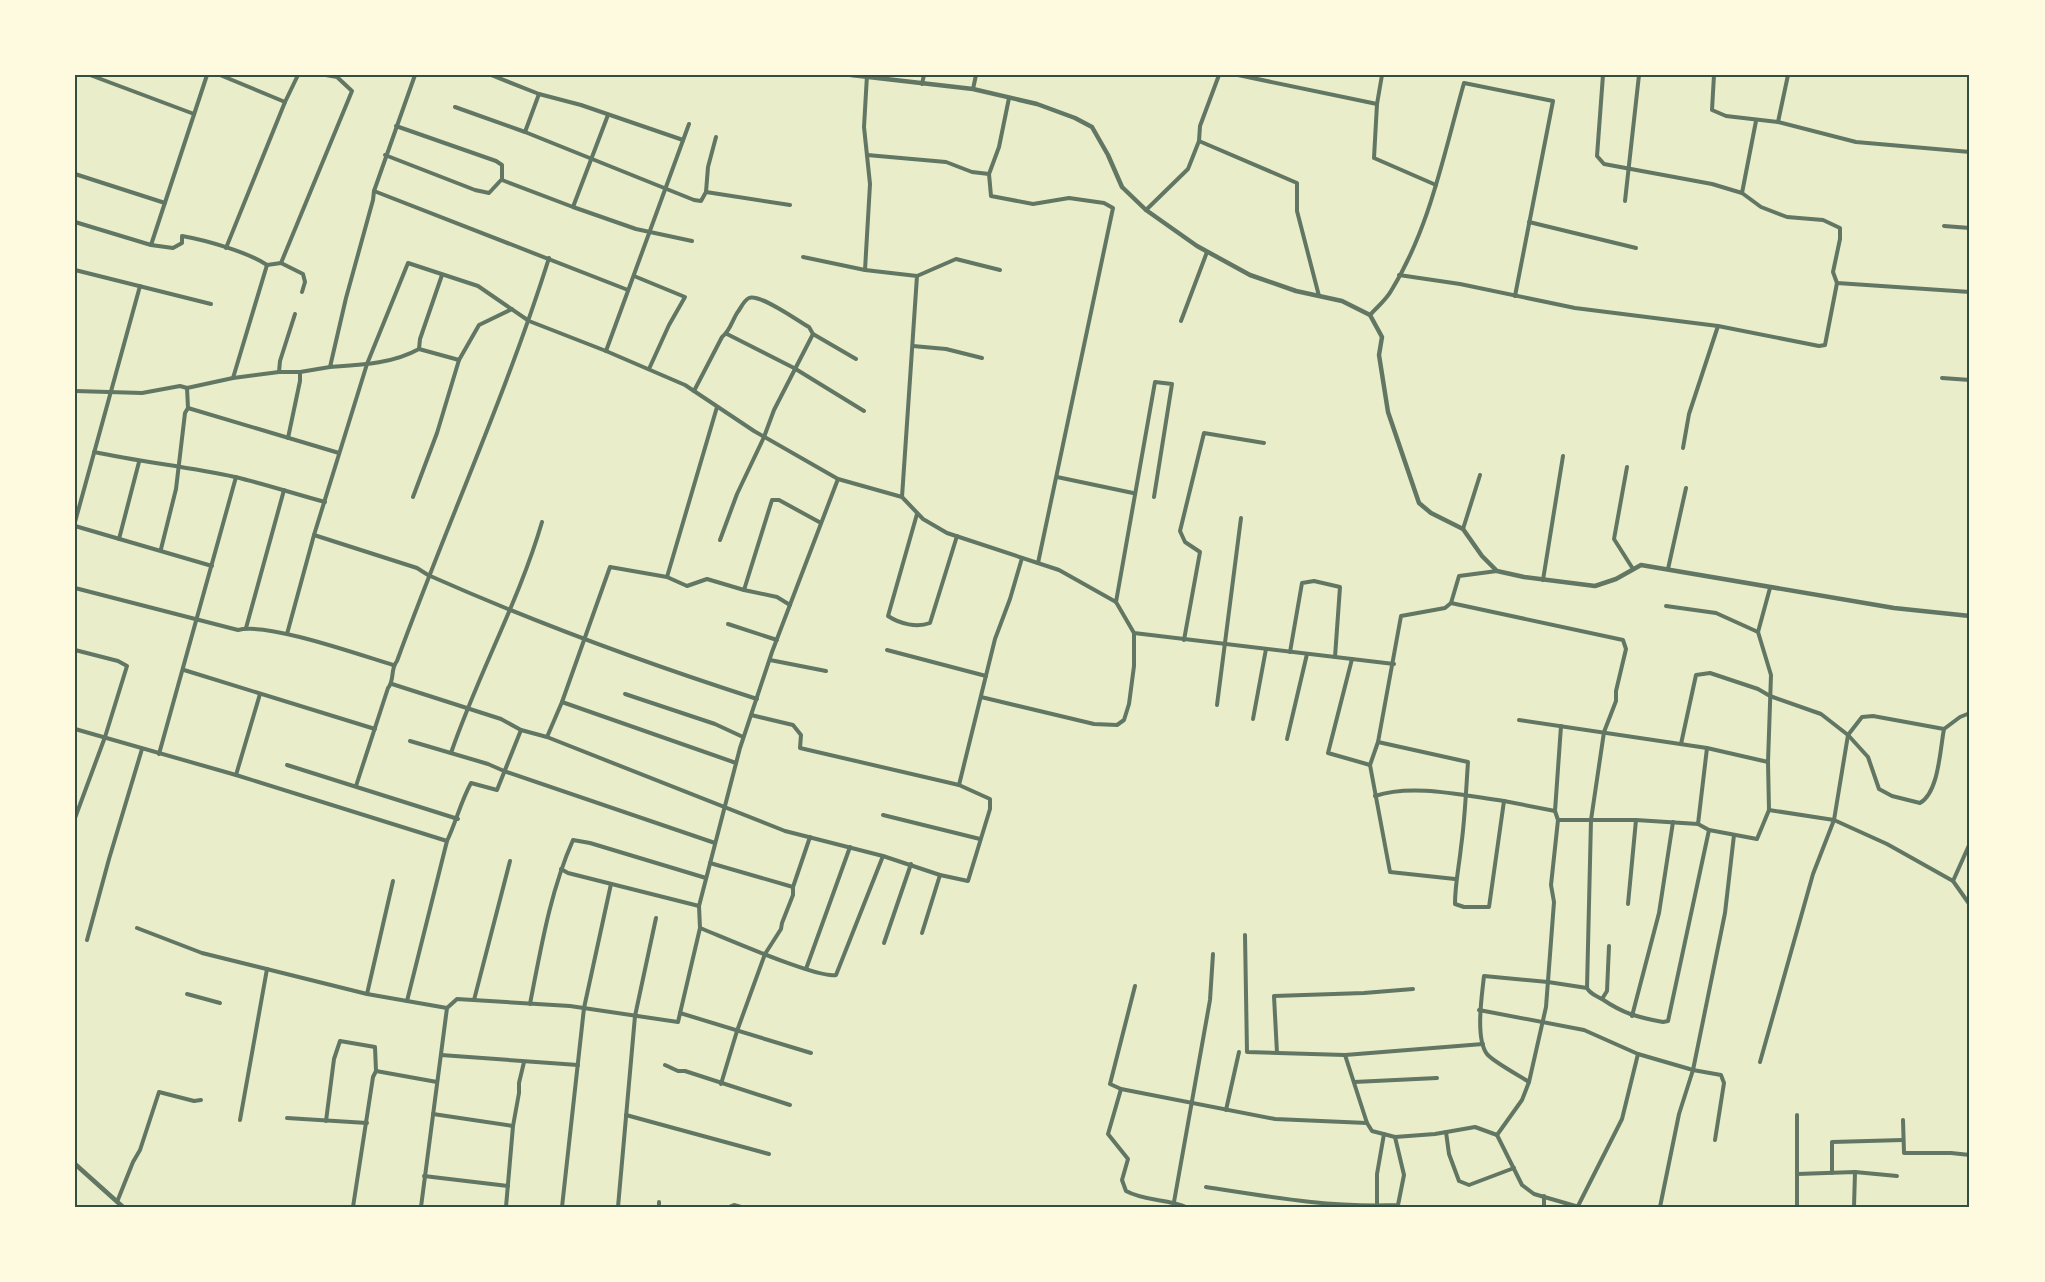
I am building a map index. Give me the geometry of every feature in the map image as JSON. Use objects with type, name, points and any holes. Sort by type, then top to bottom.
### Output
[{"type":"street","points":[[90,75],[194,114]]},
{"type":"street","points":[[151,244],[207,75]]},
{"type":"street","points":[[220,75],[285,102]]},
{"type":"street","points":[[226,248],[298,75]]},
{"type":"street","points":[[281,263],[352,91],[337,76],[326,75]]},
{"type":"street","points":[[330,367],[374,191],[385,155],[416,75]]},
{"type":"street","points":[[491,75],[539,94],[581,105],[683,140]]},
{"type":"street","points":[[851,75],[973,89],[1037,104],[1092,126],[1122,186],[1146,210],[1207,252],[1251,275],[1296,291],[1342,301],[1370,315],[1382,337],[1379,355],[1388,412],[1419,504],[1431,513],[1463,529],[1482,556],[1497,571]]},
{"type":"street","points":[[922,84],[924,75]]},
{"type":"street","points":[[973,89],[976,75]]},
{"type":"street","points":[[1146,210],[1188,169],[1199,141],[1200,126],[1219,75]]},
{"type":"street","points":[[1238,75],[1377,104]]},
{"type":"street","points":[[1382,75],[1377,104],[1374,158],[1436,185]]},
{"type":"street","points":[[1400,275],[1460,284],[1575,308],[1718,326],[1819,346],[1825,345],[1837,283],[1833,272],[1840,228],[1823,220],[1787,217],[1761,207],[1742,193],[1712,184],[1604,164],[1597,156],[1604,75]]},
{"type":"street","points":[[1625,201],[1640,75]]},
{"type":"street","points":[[1714,75],[1712,110],[1726,116],[1778,122],[1856,142],[1970,152]]},
{"type":"street","points":[[1778,122],[1788,75]]},
{"type":"street","points":[[865,270],[870,184],[864,127],[867,76]]},
{"type":"street","points":[[1370,315],[1391,292],[1417,240],[1436,185],[1464,83],[1553,101],[1515,296]]},
{"type":"street","points":[[525,132],[539,94]]},
{"type":"street","points":[[1009,98],[999,147],[989,174],[991,196],[1033,204],[1069,198],[1104,203],[1113,208],[1038,563]]},
{"type":"street","points":[[455,107],[701,201],[706,192],[708,167],[716,137]]},
{"type":"street","points":[[573,207],[608,115]]},
{"type":"street","points":[[1742,193],[1756,121]]},
{"type":"street","points":[[606,351],[689,124]]},
{"type":"street","points":[[385,155],[489,193],[502,179],[502,165],[496,161],[396,126]]},
{"type":"street","points":[[1199,141],[1298,183],[1297,211],[1319,296]]},
{"type":"street","points":[[867,155],[946,162],[972,172],[989,174]]},
{"type":"street","points":[[75,174],[165,203]]},
{"type":"street","points":[[502,179],[636,229],[692,241]]},
{"type":"street","points":[[374,191],[628,290]]},
{"type":"street","points":[[706,192],[790,205]]},
{"type":"street","points":[[75,222],[173,248],[182,243],[182,236],[226,248],[260,260],[267,265],[281,263],[303,274],[305,282],[302,292]]},
{"type":"street","points":[[1529,222],[1636,248]]},
{"type":"street","points":[[1944,226],[1970,228]]},
{"type":"street","points":[[1181,321],[1207,252]]},
{"type":"street","points":[[803,257],[865,270],[917,276],[956,259],[1000,270]]},
{"type":"street","points":[[356,786],[388,688],[392,684],[393,665],[397,661],[428,575],[530,321],[549,258]]},
{"type":"street","points":[[287,634],[288,624],[367,364],[408,263],[478,286],[530,321],[649,369],[694,391],[764,437],[838,479],[902,497],[931,524],[957,536],[1059,570],[1116,602],[1134,633],[1134,666],[1129,704],[1124,720],[1117,724],[1094,724],[981,697]]},
{"type":"street","points":[[233,378],[267,265]]},
{"type":"street","points":[[75,270],[211,304]]},
{"type":"street","points":[[420,349],[420,339],[442,275]]},
{"type":"street","points":[[634,276],[685,297],[649,369]]},
{"type":"street","points":[[902,497],[917,276]]},
{"type":"street","points":[[1837,283],[1970,292]]},
{"type":"street","points":[[140,286],[75,524],[213,566]]},
{"type":"street","points":[[694,391],[722,337],[727,334],[732,321],[747,299],[752,297],[764,300],[809,327],[813,334],[856,358]]},
{"type":"street","points":[[413,497],[437,433],[459,360],[479,325],[512,309]]},
{"type":"street","points":[[279,372],[280,361],[295,314]]},
{"type":"street","points":[[1683,448],[1689,414],[1718,326]]},
{"type":"street","points":[[727,334],[794,368],[864,411]]},
{"type":"street","points":[[720,540],[737,494],[774,410],[813,334]]},
{"type":"street","points":[[914,345],[945,349],[982,358]]},
{"type":"street","points":[[75,391],[142,393],[180,386],[187,388],[233,378],[367,364],[405,357],[420,349],[459,360]]},
{"type":"street","points":[[288,438],[300,372]]},
{"type":"street","points":[[1942,378],[1970,380]]},
{"type":"street","points":[[1116,602],[1133,493],[1155,382],[1172,384],[1154,496]]},
{"type":"street","points":[[161,549],[177,489],[185,413],[188,408],[187,388]]},
{"type":"street","points":[[667,577],[717,407]]},
{"type":"street","points":[[188,408],[339,453]]},
{"type":"street","points":[[1185,640],[1200,552],[1185,542],[1180,531],[1204,433],[1264,443]]},
{"type":"street","points":[[94,452],[139,462],[178,466],[236,477],[325,502]]},
{"type":"street","points":[[1543,579],[1563,456]]},
{"type":"street","points":[[119,539],[139,462]]},
{"type":"street","points":[[1627,467],[1614,539],[1633,569]]},
{"type":"street","points":[[1463,529],[1480,476]]},
{"type":"street","points":[[159,754],[236,477]]},
{"type":"street","points":[[1057,477],[1133,493]]},
{"type":"street","points":[[421,1207],[447,1008],[457,999],[584,1008],[678,1022],[700,928],[699,906],[743,737],[838,479]]},
{"type":"street","points":[[1668,569],[1686,488]]},
{"type":"street","points":[[246,628],[284,490]]},
{"type":"street","points":[[744,590],[772,500],[779,500],[821,523]]},
{"type":"street","points":[[917,513],[888,616],[893,619],[921,626],[930,623],[957,536]]},
{"type":"street","points":[[1217,705],[1241,518]]},
{"type":"street","points":[[451,753],[466,709],[509,611],[542,522]]},
{"type":"street","points":[[315,535],[417,568],[509,611],[678,674],[757,699]]},
{"type":"street","points":[[959,785],[995,639],[1022,558]]},
{"type":"street","points":[[1455,879],[1390,872],[1370,765],[1378,742],[1401,616],[1445,608],[1451,603],[1459,576],[1497,571],[1595,586],[1616,579],[1641,565],[1894,608],[1970,616]]},
{"type":"street","points":[[547,737],[585,640],[610,567],[667,577],[687,586],[707,579],[777,597],[790,605]]},
{"type":"street","points":[[1290,652],[1302,583],[1314,581],[1340,587],[1335,657]]},
{"type":"street","points":[[75,588],[238,630],[258,628],[287,634],[393,665]]},
{"type":"street","points":[[1558,820],[1636,820],[1698,824],[1709,830],[1757,839],[1769,810],[1771,675],[1758,632],[1770,588]]},
{"type":"street","points":[[1451,603],[1623,640],[1626,649],[1616,691],[1616,701],[1604,732],[1591,820],[1587,988],[1589,992],[1632,1016],[1668,1021],[1709,830]]},
{"type":"street","points":[[1666,606],[1716,614],[1758,632]]},
{"type":"street","points":[[728,624],[777,640]]},
{"type":"street","points":[[1134,633],[1394,664]]},
{"type":"street","points":[[1253,719],[1266,649]]},
{"type":"street","points":[[75,650],[118,661],[127,666],[105,737],[75,818]]},
{"type":"street","points":[[887,650],[986,676]]},
{"type":"street","points":[[1287,739],[1307,654]]},
{"type":"street","points":[[1352,659],[1328,753],[1370,765]]},
{"type":"street","points":[[770,660],[826,671]]},
{"type":"street","points":[[183,670],[375,729]]},
{"type":"street","points":[[1681,744],[1696,675],[1710,673],[1821,714],[1848,735],[1868,757],[1878,789],[1892,796],[1920,803],[1927,797],[1938,771],[1944,729],[1960,717],[1970,713]]},
{"type":"street","points":[[392,684],[501,719],[521,730],[547,737],[785,831],[883,856],[940,875],[968,880],[992,802],[986,796],[959,785],[800,748],[801,735],[793,725],[751,715]]},
{"type":"street","points":[[236,775],[260,694]]},
{"type":"street","points":[[625,694],[715,724],[743,737]]},
{"type":"street","points":[[562,702],[736,763]]},
{"type":"street","points":[[1760,1062],[1813,874],[1834,820],[1848,735],[1862,717],[1873,716],[1944,729]]},
{"type":"street","points":[[1519,720],[1707,748],[1768,762]]},
{"type":"street","points":[[1497,1135],[1522,1100],[1529,1082],[1543,1021],[1554,902],[1551,885],[1558,820],[1556,811],[1561,726]]},
{"type":"street","points":[[75,729],[236,775],[447,841]]},
{"type":"street","points":[[407,1001],[447,841],[458,819],[464,795],[471,783],[497,790],[521,730]]},
{"type":"street","points":[[410,741],[488,764],[715,843]]},
{"type":"street","points":[[1378,742],[1468,762],[1461,848],[1455,879],[1455,904],[1464,907],[1490,907],[1504,801]]},
{"type":"street","points":[[1698,824],[1707,748]]},
{"type":"street","points":[[87,940],[142,749]]},
{"type":"street","points":[[287,765],[458,819]]},
{"type":"street","points":[[1375,796],[1391,791],[1451,793],[1556,811]]},
{"type":"street","points":[[1769,810],[1834,820],[1887,844],[1953,881],[1970,905]]},
{"type":"street","points":[[883,815],[980,839]]},
{"type":"street","points":[[1628,904],[1636,820]]},
{"type":"street","points":[[1632,1016],[1659,913],[1673,822]]},
{"type":"street","points":[[1660,1207],[1679,1114],[1693,1070],[1725,913],[1734,835]]},
{"type":"street","points":[[721,1084],[737,1031],[765,954],[781,929],[810,837]]},
{"type":"street","points":[[530,1004],[560,868],[573,840],[706,878]]},
{"type":"street","points":[[1953,881],[1970,843]]},
{"type":"street","points":[[806,969],[850,847]]},
{"type":"street","points":[[700,928],[806,969],[828,976],[836,975],[883,856]]},
{"type":"street","points":[[474,1000],[510,861]]},
{"type":"street","points":[[710,863],[793,887]]},
{"type":"street","points":[[884,943],[911,864]]},
{"type":"street","points":[[560,868],[568,873],[699,906]]},
{"type":"street","points":[[922,933],[940,875]]},
{"type":"street","points":[[367,994],[393,881]]},
{"type":"street","points":[[562,1207],[584,1008],[611,884]]},
{"type":"street","points":[[618,1207],[635,1016],[656,918]]},
{"type":"street","points":[[137,928],[202,953],[367,994],[447,1008]]},
{"type":"street","points":[[1245,935],[1247,1052],[1345,1054],[1483,1044]]},
{"type":"street","points":[[1602,999],[1607,991],[1609,946]]},
{"type":"street","points":[[1174,1202],[1210,1000],[1213,954]]},
{"type":"street","points":[[240,1120],[267,969]]},
{"type":"street","points":[[1529,1082],[1487,1055],[1483,1044],[1479,1010],[1484,976],[1587,988]]},
{"type":"street","points":[[1135,986],[1110,1084],[1121,1089],[1275,1119],[1366,1123]]},
{"type":"street","points":[[1276,1053],[1274,996],[1413,989]]},
{"type":"street","points":[[187,994],[220,1003]]},
{"type":"street","points":[[1479,1010],[1584,1030],[1638,1054],[1693,1070],[1721,1075],[1724,1083],[1716,1140]]},
{"type":"street","points":[[680,1013],[811,1053]]},
{"type":"street","points":[[326,1121],[334,1059],[340,1041],[375,1047],[376,1071],[373,1077],[353,1207]]},
{"type":"street","points":[[1226,1110],[1239,1052]]},
{"type":"street","points":[[1345,1054],[1366,1123],[1372,1131],[1395,1137],[1475,1127],[1497,1135],[1522,1185],[1534,1194],[1578,1207],[1622,1119],[1638,1054]]},
{"type":"street","points":[[441,1055],[578,1065]]},
{"type":"street","points":[[506,1207],[513,1126],[524,1062]]},
{"type":"street","points":[[664,1065],[790,1105]]},
{"type":"street","points":[[376,1071],[437,1082]]},
{"type":"street","points":[[1354,1082],[1437,1078]]},
{"type":"street","points":[[1121,1089],[1108,1134],[1128,1159],[1122,1180],[1126,1191],[1186,1207]]},
{"type":"street","points":[[117,1202],[140,1150],[159,1092],[194,1101],[201,1100]]},
{"type":"street","points":[[433,1114],[513,1126]]},
{"type":"street","points":[[626,1115],[769,1154]]},
{"type":"street","points":[[1797,1115],[1797,1207]]},
{"type":"street","points":[[286,1118],[367,1123]]},
{"type":"street","points":[[1903,1120],[1904,1153],[1970,1155]]},
{"type":"street","points":[[1446,1132],[1449,1154],[1459,1181],[1468,1185],[1514,1168]]},
{"type":"street","points":[[1377,1207],[1377,1174],[1384,1134]]},
{"type":"street","points":[[1206,1187],[1304,1203],[1377,1207],[1398,1205],[1404,1175],[1395,1137]]},
{"type":"street","points":[[1832,1173],[1832,1142],[1903,1140]]},
{"type":"street","points":[[75,1164],[123,1207]]},
{"type":"street","points":[[1797,1174],[1855,1172],[1897,1176]]},
{"type":"street","points":[[1854,1207],[1855,1172]]},
{"type":"street","points":[[424,1176],[508,1186]]},
{"type":"street","points":[[1544,1196],[1544,1207]]},
{"type":"street","points":[[729,1207],[734,1205],[741,1207]]}]
